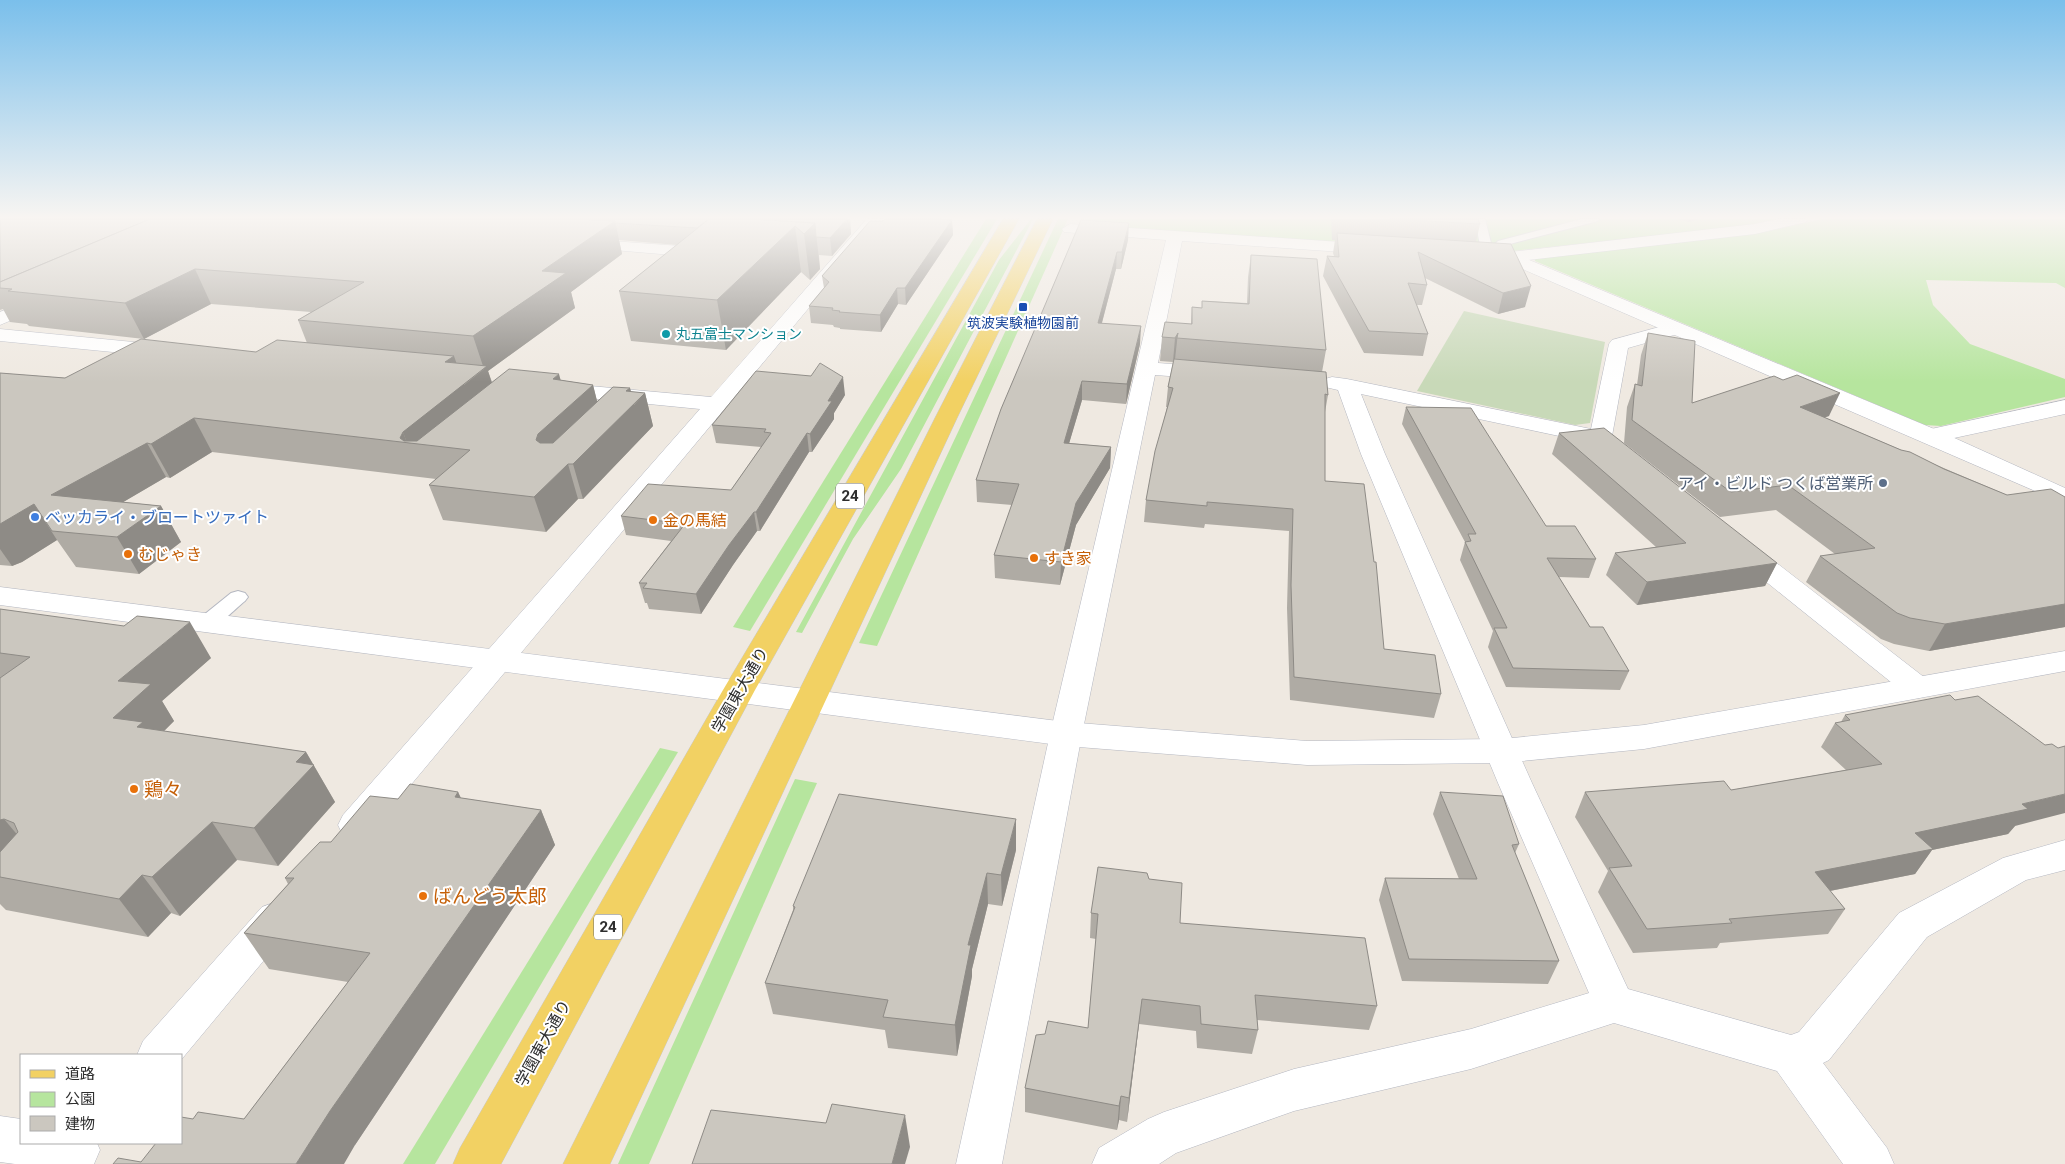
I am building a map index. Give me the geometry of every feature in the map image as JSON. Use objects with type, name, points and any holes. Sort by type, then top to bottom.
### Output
[{"type":"main road","name":"学園東大通り","points":[[476,1164],[739,690],[980,273]]},
{"type":"main road","points":[[586,1164],[946,418],[1018,273]]},
{"type":"street","points":[[338,846],[718,404],[820,273]]},
{"type":"street","points":[[979,1164],[1066,734],[1167,273]]},
{"type":"street","points":[[1547,273],[1674,329],[1931,436],[2065,497]]},
{"type":"street","points":[[0,319],[53,295]]},
{"type":"street","points":[[1600,438],[1620,344],[1674,329]]},
{"type":"street","points":[[0,335],[188,353]]},
{"type":"street","points":[[1146,368],[1226,374]]},
{"type":"street","points":[[1309,382],[1347,385],[1600,438],[1639,469]]},
{"type":"street","points":[[1347,385],[1373,454],[1614,1004]]},
{"type":"street","points":[[536,387],[627,403],[718,404]]},
{"type":"street","points":[[1931,436],[2065,407]]},
{"type":"street","points":[[1726,536],[1918,688]]},
{"type":"street","points":[[0,596],[812,699],[1066,734],[1307,753],[1502,752],[1644,737],[2065,661]]},
{"type":"street","points":[[1115,1164],[1164,1136],[1294,1090],[1471,1048],[1614,1004],[1791,1055],[1814,1046],[1912,925],[2016,868],[2065,855]]},
{"type":"street","points":[[159,1054],[293,898]]},
{"type":"street","points":[[1791,1055],[1871,1164]]},
{"type":"street","points":[[0,1139],[20,1142]]},
{"type":"street","points":[[33,1144],[75,1152]]},
{"type":"lane","points":[[206,622],[238,597]]},
{"type":"green space","points":[[952,273],[964,273],[750,631],[733,627]]},
{"type":"green space","points":[[992,273],[1004,273],[901,469],[853,539],[802,633],[796,632]]},
{"type":"green space","points":[[1033,273],[1044,273],[877,646],[859,643]]},
{"type":"green space","points":[[1564,273],[2065,273],[2065,288],[2056,283],[1926,280],[1933,305],[1970,344],[2065,379],[2065,397],[1941,426],[1925,425]]},
{"type":"green space","points":[[1464,311],[1605,342],[1590,423],[1575,425],[1417,391]]},
{"type":"green space","points":[[660,748],[678,752],[435,1164],[403,1164]]},
{"type":"green space","points":[[795,779],[817,783],[649,1164],[618,1164]]},
{"type":"building","points":[[0,273],[21,273],[0,282]]},
{"type":"building","points":[[21,273],[186,273],[125,303],[8,291],[12,289],[0,288],[0,282]]},
{"type":"building","points":[[251,273],[566,273],[473,336],[298,320],[364,282]]},
{"type":"building","points":[[641,273],[745,273],[717,300],[619,291]]},
{"type":"building","points":[[824,273],[915,273],[905,288],[897,288],[880,315],[839,312],[832,310],[833,308],[809,306],[829,282],[822,276]]},
{"type":"building","points":[[1058,273],[1111,273],[1098,323],[1141,326],[1127,384],[1082,381],[1064,443],[1111,447],[1076,503],[1061,562],[994,555],[1019,484],[976,480],[1001,409]]},
{"type":"building","points":[[1250,273],[1318,273],[1326,350],[1177,338],[1178,333],[1175,338],[1162,337],[1165,322],[1192,324],[1192,307],[1202,308],[1202,301],[1249,304]]},
{"type":"building","points":[[1337,273],[1424,273],[1427,285],[1408,283],[1428,334],[1369,331]]},
{"type":"building","points":[[1462,273],[1525,273],[1531,286],[1503,293]]},
{"type":"building","points":[[1648,333],[1695,341],[1692,403],[1774,376],[1783,380],[1797,375],[1840,393],[1800,407],[1901,450],[1910,452],[1944,469],[2007,495],[2051,489],[2065,497],[2065,604],[1945,624],[1910,618],[1897,613],[1820,556],[1875,548],[1788,485],[1731,492],[1632,420],[1635,384],[1642,386]]},
{"type":"building","points":[[141,339],[256,352],[277,340],[454,356],[445,362],[487,366],[403,432],[400,438],[404,441],[417,441],[509,369],[559,374],[553,379],[593,385],[538,434],[536,440],[540,443],[553,443],[613,387],[630,388],[626,391],[645,393],[573,464],[568,464],[534,497],[429,485],[470,450],[194,418],[151,444],[147,443],[51,495],[161,506],[117,537],[52,531],[34,504],[0,524],[0,373],[65,378]]},
{"type":"building","points":[[1174,359],[1326,372],[1328,395],[1325,394],[1325,481],[1364,484],[1374,562],[1376,562],[1384,649],[1435,655],[1441,694],[1294,677],[1291,585],[1293,509],[1207,502],[1207,506],[1146,500],[1155,451],[1173,388],[1168,387]]},
{"type":"building","points":[[820,363],[843,377],[828,401],[832,401],[810,434],[807,433],[756,512],[754,512],[729,545],[696,594],[643,588],[647,583],[639,583],[685,524],[621,516],[648,484],[731,490],[771,433],[764,432],[766,429],[712,425],[756,371],[811,376]]},
{"type":"building","points":[[1406,407],[1471,408],[1546,526],[1575,526],[1596,559],[1547,558],[1590,627],[1603,627],[1629,671],[1513,668],[1494,628],[1507,628],[1465,542],[1471,541],[1468,534],[1476,534]]},
{"type":"building","points":[[1604,428],[1777,563],[1647,582],[1615,553],[1686,543],[1559,433]]},
{"type":"building","points":[[0,609],[124,626],[137,616],[190,622],[118,681],[151,684],[113,718],[143,722],[137,727],[306,752],[296,762],[314,765],[254,828],[212,822],[152,877],[142,875],[119,899],[0,877],[0,852],[18,832],[14,823],[4,819],[0,820],[0,678],[30,657],[0,653]]},
{"type":"building","points":[[1950,695],[1955,700],[1978,696],[2045,745],[2052,744],[2058,748],[2065,746],[2065,794],[2022,804],[2028,809],[1915,833],[1933,849],[1815,872],[1845,909],[1729,919],[1732,923],[1647,929],[1609,868],[1632,866],[1585,792],[1724,781],[1731,790],[1882,764],[1835,723],[1850,720],[1845,715]]},
{"type":"building","points":[[410,784],[458,792],[455,797],[541,810],[330,1111],[296,1164],[113,1164],[118,1158],[141,1162],[155,1144],[182,1144],[182,1117],[193,1119],[198,1112],[244,1119],[370,953],[244,933],[294,878],[285,878],[320,842],[331,842],[370,796],[398,799]]},
{"type":"building","points":[[1440,792],[1503,796],[1519,844],[1512,845],[1559,961],[1409,959],[1385,878],[1477,879]]},
{"type":"building","points":[[839,794],[1016,819],[1001,875],[987,873],[968,945],[971,945],[955,1025],[883,1017],[888,1000],[765,983],[795,907],[793,906]]},
{"type":"building","points":[[1098,867],[1147,873],[1149,879],[1182,883],[1180,923],[1365,938],[1377,1006],[1255,995],[1258,1030],[1201,1024],[1200,1006],[1142,999],[1129,1098],[1121,1096],[1119,1106],[1025,1088],[1036,1035],[1045,1034],[1048,1021],[1088,1028],[1098,914],[1091,913]]},
{"type":"building","points":[[832,1104],[905,1115],[892,1164],[692,1164],[711,1110],[826,1123]]},
{"type":"place","name":"筑波実験植物園前","points":[[1023,307]]},
{"type":"place","name":"丸五富士マンション","points":[[666,334]]},
{"type":"place","name":"アイ・ビルド つくば営業所","points":[[1883,483]]},
{"type":"place","name":"ベッカライ・ブロートツァイト","points":[[35,517]]},
{"type":"place","name":"金の馬結","points":[[653,520]]},
{"type":"place","name":"むじゃき","points":[[128,554]]},
{"type":"place","name":"すき家","points":[[1034,558]]},
{"type":"place","name":"鶏々","points":[[134,789]]},
{"type":"place","name":"ばんどう太郎","points":[[423,896]]}]
